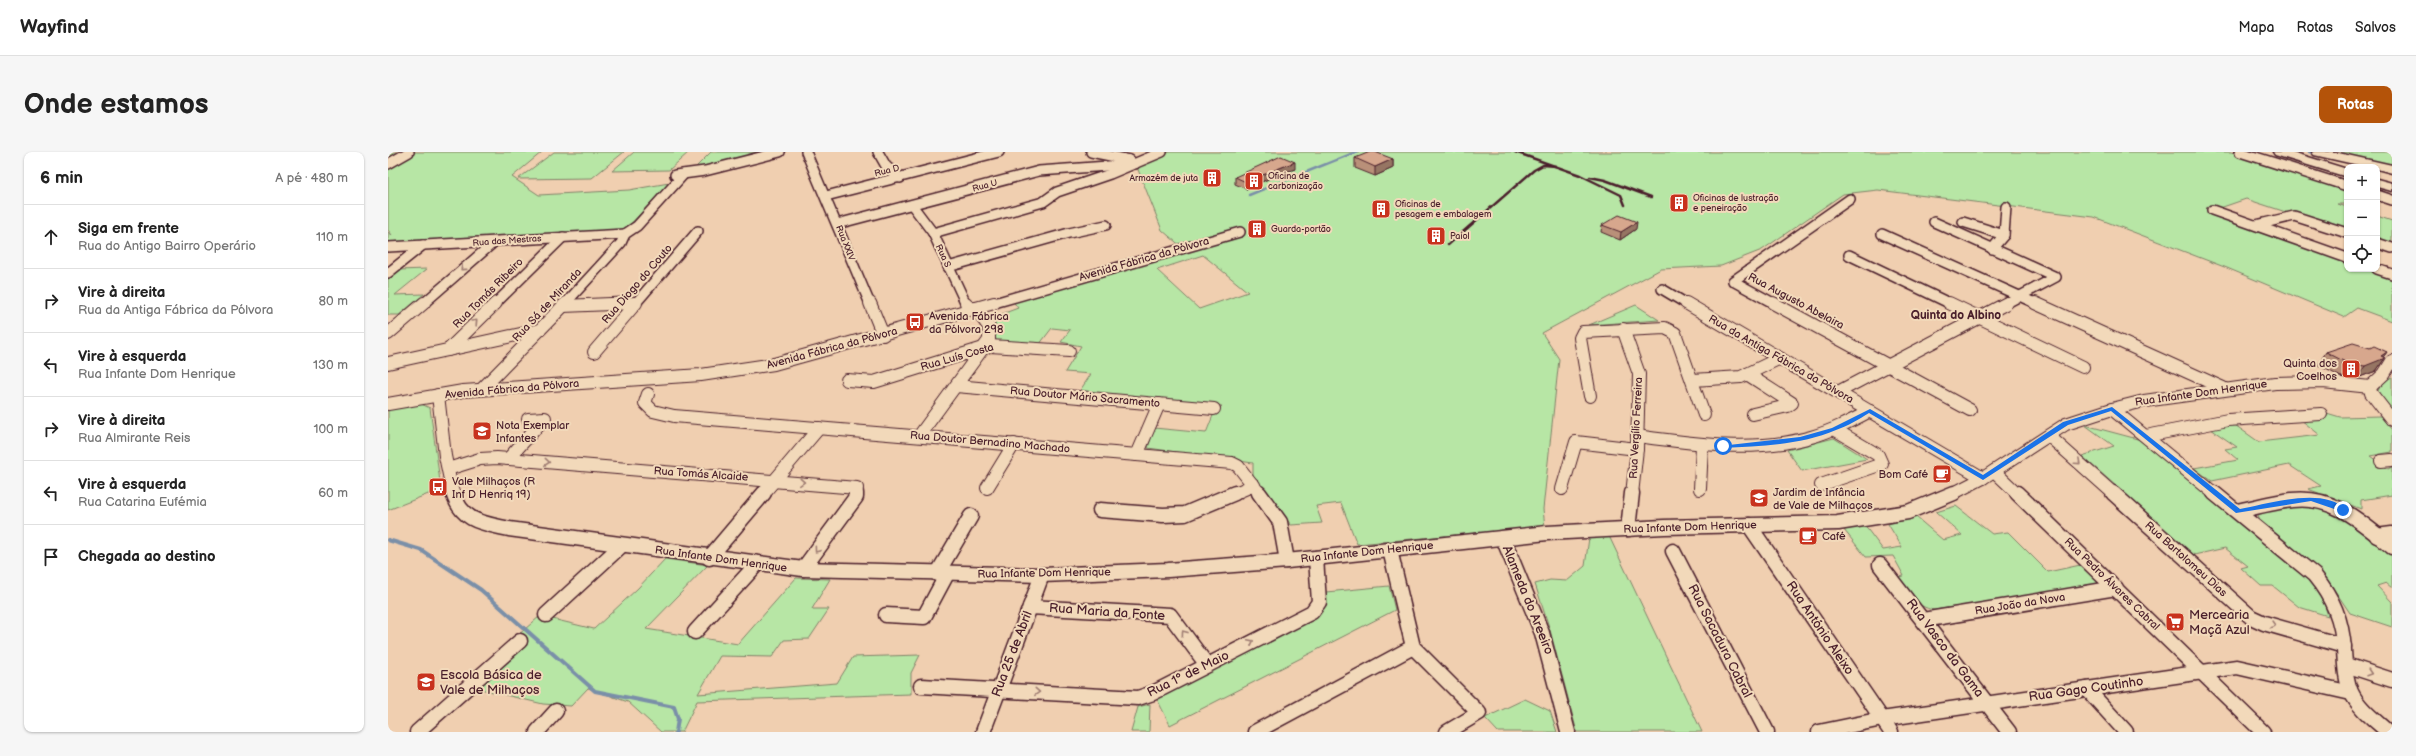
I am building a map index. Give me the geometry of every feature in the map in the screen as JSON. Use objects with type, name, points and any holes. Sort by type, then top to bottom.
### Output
[{"type":"highway","points":[[2279,152],[2344,172]]},
{"type":"highway","points":[[2298,152],[2344,166]]},
{"type":"highway","points":[[2318,152],[2392,169]]},
{"type":"highway","points":[[2380,176],[2392,180]]},
{"type":"highway","points":[[2380,183],[2392,187]]},
{"type":"street","points":[[388,164],[409,152]]},
{"type":"street","name":"Rua Sá de Miranda","points":[[482,389],[563,306],[621,243],[625,234],[637,226],[680,175],[705,171],[780,152]]},
{"type":"street","name":"Rua XXIV","points":[[806,152],[826,196],[883,335]]},
{"type":"street","points":[[878,152],[886,166],[900,178]]},
{"type":"street","points":[[977,152],[989,156]]},
{"type":"street","name":"Rua D","points":[[826,196],[989,156],[999,152]]},
{"type":"street","points":[[1091,152],[1127,159],[1135,164]]},
{"type":"street","points":[[933,233],[1043,202],[1057,192],[1135,164],[1162,152]]},
{"type":"street","points":[[2240,152],[2344,185]]},
{"type":"street","name":"Rua U","points":[[837,224],[1039,171],[1135,164]]},
{"type":"street","points":[[2380,196],[2392,200]]},
{"type":"street","name":"Rua Augusto Abelaira","points":[[1850,199],[1733,281],[1888,365]]},
{"type":"street","name":"Rua S","points":[[912,205],[933,233],[948,267],[972,309],[989,327],[989,340],[985,347]]},
{"type":"street","points":[[1992,249],[2004,235],[2006,207]]},
{"type":"street","points":[[2212,210],[2344,257]]},
{"type":"street","points":[[2255,225],[2294,216],[2344,232]]},
{"type":"street","points":[[1959,234],[1964,220],[2004,235]]},
{"type":"street","points":[[1838,392],[2056,277],[1934,222]]},
{"type":"street","points":[[948,267],[1069,232],[1106,225]]},
{"type":"street","name":"Rua Diogo do Couto","points":[[594,352],[698,231]]},
{"type":"street","name":"Avenida Fábrica da Pólvora","points":[[388,404],[482,389],[715,374],[803,357],[1240,232]]},
{"type":"street","name":"Rua das Mestras","points":[[388,247],[493,243],[563,237],[625,234]]},
{"type":"street","points":[[1882,234],[2223,388]]},
{"type":"street","name":"Rua Tomás Ribeiro","points":[[448,350],[563,237]]},
{"type":"street","points":[[388,334],[392,328],[493,243]]},
{"type":"street","points":[[2380,244],[2392,248]]},
{"type":"street","points":[[388,274],[423,246]]},
{"type":"street","points":[[1849,255],[2083,367]]},
{"type":"street","points":[[2380,270],[2392,274]]},
{"type":"street","name":"Rua da Antiga Fábrica da Pólvora","points":[[1662,289],[1870,411],[1988,475]]},
{"type":"street","points":[[563,306],[635,303]]},
{"type":"street","points":[[1590,396],[1580,335],[1590,330],[1663,328],[1673,331],[1694,380],[1704,415]]},
{"type":"street","name":"Rua Vergílio Ferreira","points":[[1623,329],[1638,371],[1637,449],[1628,529]]},
{"type":"street","points":[[388,363],[539,330]]},
{"type":"street","name":"Rua Luís Costa","points":[[847,380],[874,382],[985,347],[997,346],[1070,351]]},
{"type":"street","points":[[919,436],[985,347]]},
{"type":"street","points":[[1694,380],[1741,377],[1780,358]]},
{"type":"street","points":[[2392,361],[2384,374],[2370,387],[2371,393],[2392,420]]},
{"type":"street","points":[[1888,365],[1970,410]]},
{"type":"street","points":[[1747,374],[1792,403],[1753,414]]},
{"type":"street","name":"Rua Infante Dom Henrique","points":[[438,395],[448,469],[455,502],[460,510],[478,521],[509,528],[709,558],[803,569],[942,574],[1042,575],[1168,570],[1287,561],[1503,538],[1628,529],[1838,523],[1908,512],[1952,494],[1988,475],[2066,424],[2112,408],[2144,400],[2223,388],[2298,382],[2343,383],[2370,387]]},
{"type":"street","name":"Rua Doutor Mário Sacramento","points":[[956,386],[1214,409]]},
{"type":"street","name":"Rua Doutor Bernadino Machado","points":[[648,394],[645,398],[647,407],[667,415],[1232,463],[1238,466],[1254,485],[1280,522],[1287,561]]},
{"type":"street","points":[[1137,455],[1159,404]]},
{"type":"street","points":[[2112,408],[2303,565],[2323,585],[2340,615],[2351,694],[2388,732]]},
{"type":"street","points":[[1637,436],[1702,445],[1772,443],[1801,438],[1834,429],[1870,411]]},
{"type":"street","points":[[2146,436],[2228,420],[2320,414]]},
{"type":"street","points":[[508,459],[545,418],[528,419]]},
{"type":"street","points":[[709,558],[819,428]]},
{"type":"street","points":[[1821,484],[1882,464],[1878,455],[1834,429]]},
{"type":"street","name":"Rua Bartolomeu Dias","points":[[2049,436],[2251,617],[2264,623],[2344,646]]},
{"type":"street","points":[[1562,489],[1576,442],[1637,449]]},
{"type":"street","points":[[987,488],[1014,444]]},
{"type":"street","points":[[1700,489],[1702,445]]},
{"type":"street","name":"Rua Tomás Alcaide","points":[[448,469],[480,459],[508,459],[852,486],[857,488],[858,491],[803,569]]},
{"type":"street","name":"Rua Pedro Álvares Cabral","points":[[1988,475],[2116,588],[2263,732]]},
{"type":"street","points":[[1100,510],[1164,515],[1185,514],[1254,485]]},
{"type":"street","points":[[2238,511],[2301,499],[2320,500],[2343,510],[2392,547]]},
{"type":"street","points":[[886,615],[924,617],[942,574],[971,516]]},
{"type":"street","name":"Rua António Aleixo","points":[[1749,525],[1890,732]]},
{"type":"street","points":[[2378,536],[2392,534]]},
{"type":"street","name":"Alameda do Areeiro","points":[[1503,538],[1533,606],[1552,658],[1568,732]]},
{"type":"street","points":[[546,616],[622,544]]},
{"type":"street","points":[[1390,550],[1413,647],[1479,713],[1447,732]]},
{"type":"street","name":"Rua Sacadura Cabral","points":[[1673,551],[1767,732]]},
{"type":"street","name":"Rua 1º de Maio","points":[[921,686],[1138,698],[1153,693],[1312,612],[1319,602],[1316,558]]},
{"type":"street","points":[[695,632],[757,564]]},
{"type":"street","name":"Rua Vasco da Gama","points":[[1880,565],[2009,732]]},
{"type":"street","name":"Rua 25 de Abril","points":[[983,732],[1042,575]]},
{"type":"street","name":"Rua João da Nova","points":[[1923,620],[2116,588]]},
{"type":"street","name":"Rua Maria da Fonte","points":[[1030,607],[1170,615],[1207,665]]},
{"type":"street","points":[[417,732],[520,641]]},
{"type":"street","points":[[1255,732],[1413,647]]},
{"type":"street","points":[[2346,665],[2392,680]]},
{"type":"street","name":"Rua Gago Coutinho","points":[[1819,732],[1882,719],[1987,703],[2242,668],[2351,694]]},
{"type":"street","points":[[2087,689],[2126,732]]},
{"type":"street","points":[[537,732],[556,712]]},
{"type":"green space","points":[[388,152],[542,152],[512,177],[539,195],[629,190],[669,183],[624,231],[388,244],[388,232],[392,235],[388,230]]},
{"type":"green space","points":[[554,152],[624,152],[592,178],[518,179]]},
{"type":"green space","points":[[634,152],[689,152],[669,170],[612,171]]},
{"type":"green space","points":[[711,152],[764,152],[694,169]]},
{"type":"green space","points":[[1169,152],[2231,152],[2344,189],[2344,204],[2337,204],[2344,206],[2344,231],[2246,199],[2217,209],[2344,257],[2344,272],[2380,272],[2380,270],[2392,275],[2392,321],[2357,308],[2344,317],[2227,268],[2094,217],[1878,190],[1843,194],[1762,250],[1721,266],[1661,269],[1542,333],[1559,359],[1543,509],[1545,527],[1357,544],[1341,503],[1316,506],[1322,523],[1291,525],[1253,475],[1253,463],[1148,448],[1154,428],[1206,433],[1214,413],[1222,406],[1079,392],[1091,374],[1065,372],[1081,346],[1061,342],[1070,330],[1052,328],[1039,345],[995,342],[994,317],[1018,308],[1012,300],[1184,249],[1162,230],[1137,167]],"holes":[[[1203,255],[1248,292],[1199,309],[1157,270]]]},
{"type":"green space","points":[[2335,152],[2392,152],[2392,166]]},
{"type":"green space","points":[[2380,217],[2392,221],[2392,246],[2380,242]]},
{"type":"green space","points":[[427,269],[395,295],[424,294],[399,315],[388,315],[388,278],[398,270]]},
{"type":"green space","points":[[1636,305],[1659,320],[1589,325]]},
{"type":"green space","points":[[2392,377],[2392,414],[2378,391],[2382,382]]},
{"type":"green space","points":[[421,404],[430,408],[441,489],[388,510],[388,408]]},
{"type":"green space","points":[[2320,411],[2340,417],[2380,416],[2392,430],[2392,452],[2370,456],[2388,469],[2392,467],[2392,495],[2361,500],[2361,509],[2308,489],[2321,486],[2289,465],[2212,481],[2194,468],[2238,460],[2225,449],[2237,447],[2208,427],[2232,423],[2259,442],[2320,435],[2301,420],[2328,416]]},
{"type":"green space","points":[[2085,425],[2145,441],[2301,569],[2323,599],[2328,616],[2299,607],[2273,586],[2261,586],[2241,568],[2248,566],[2225,548],[2194,555],[2082,456],[2114,446]]},
{"type":"green space","points":[[1834,438],[1867,459],[1802,471],[1787,450]]},
{"type":"green space","points":[[2310,502],[2332,507],[2392,551],[2392,588],[2386,583],[2377,586],[2392,602],[2392,627],[2350,613],[2325,576],[2260,522],[2258,515],[2262,512]]},
{"type":"green space","points":[[1956,506],[1992,534],[2008,532],[2048,572],[2085,564],[2105,584],[1934,610],[1922,606],[1912,598],[1897,577],[1904,576],[1893,556],[1866,557],[1844,530],[1865,526],[1883,550],[1902,547],[1888,524],[1916,517],[1943,540],[1962,535],[1936,512]]},
{"type":"green space","points":[[1609,536],[1702,732],[1577,732],[1550,630],[1535,584],[1550,580],[1567,581],[1585,566],[1589,538]]},
{"type":"green space","points":[[665,559],[708,565],[646,629],[738,644],[796,578],[830,579],[812,609],[829,609],[809,639],[784,640],[772,657],[720,656],[698,694],[837,683],[853,657],[920,655],[911,673],[911,694],[697,701],[682,732],[661,732],[628,702],[588,688],[571,706],[543,704],[472,687],[517,636],[540,616],[594,629],[638,588]]},
{"type":"green space","points":[[1389,586],[1395,610],[1170,725],[1156,697],[1324,606],[1326,592]]},
{"type":"green space","points":[[1525,699],[1550,711],[1557,732],[1498,732],[1485,718]]},
{"type":"green space","points":[[1150,704],[1149,732],[1131,732],[1138,707]]},
{"type":"building","points":[[1370,152],[1375,152],[1393,159],[1375,167],[1355,158]]},
{"type":"building","points":[[1281,156],[1295,162],[1246,182],[1235,177]]},
{"type":"building","points":[[1619,215],[1637,222],[1621,232],[1602,225]]},
{"type":"building","points":[[2353,343],[2370,348],[2374,346],[2387,352],[2381,356],[2385,358],[2365,366],[2349,364],[2326,352]]},
{"type":"waterway","points":[[1249,195],[1356,152]]},
{"type":"waterway","points":[[2309,152],[2317,154]]},
{"type":"waterway","points":[[388,540],[421,550],[481,590],[595,691],[674,707],[678,719],[676,732]]},
{"type":"railway","points":[[1515,152],[1554,166]]},
{"type":"railway","points":[[1448,245],[1534,170],[1543,165],[1554,166]]},
{"type":"railway","points":[[1554,166],[1580,175],[1621,195],[1625,205]]},
{"type":"railway","points":[[1590,177],[1605,180],[1651,197]]},
{"type":"place","name":"Armazém de juta","points":[[1212,178]]},
{"type":"place","name":"Oficina de carbonização","points":[[1254,181]]},
{"type":"place","name":"Oficinas de lustração e peneiração","points":[[1679,203]]},
{"type":"place","name":"Oficinas de pesagem e embalagem","points":[[1381,209]]},
{"type":"place","name":"Guarda-portão","points":[[1257,229]]},
{"type":"place","name":"Paiol","points":[[1436,236]]},
{"type":"place","name":"Avenida Fábrica da Pólvora 298","points":[[915,322]]},
{"type":"place","name":"Quinta dos Coelhos","points":[[2351,369]]},
{"type":"place","name":"Nota Exemplar Infantes","points":[[482,431]]},
{"type":"place","name":"Bom Café","points":[[1942,474]]},
{"type":"place","name":"Vale Milhaços (R Inf D Henriq 19)","points":[[438,487]]},
{"type":"place","name":"Jardim de Infância de Vale de Milhaços","points":[[1759,498]]},
{"type":"place","name":"Café","points":[[1808,536]]},
{"type":"place","name":"Mercearia Maçã Azul","points":[[2175,622]]},
{"type":"place","name":"Escola Básica de Vale de Milhaços","points":[[426,682]]},
{"type":"district","name":"Quinta do Albino","points":[[1956,315]]},
{"type":"route","points":[[1723,446],[1761,444],[1801,438],[1834,429],[1870,411],[1983,478],[2066,424],[2112,408],[2238,511],[2301,499],[2320,500],[2343,510]]}]
